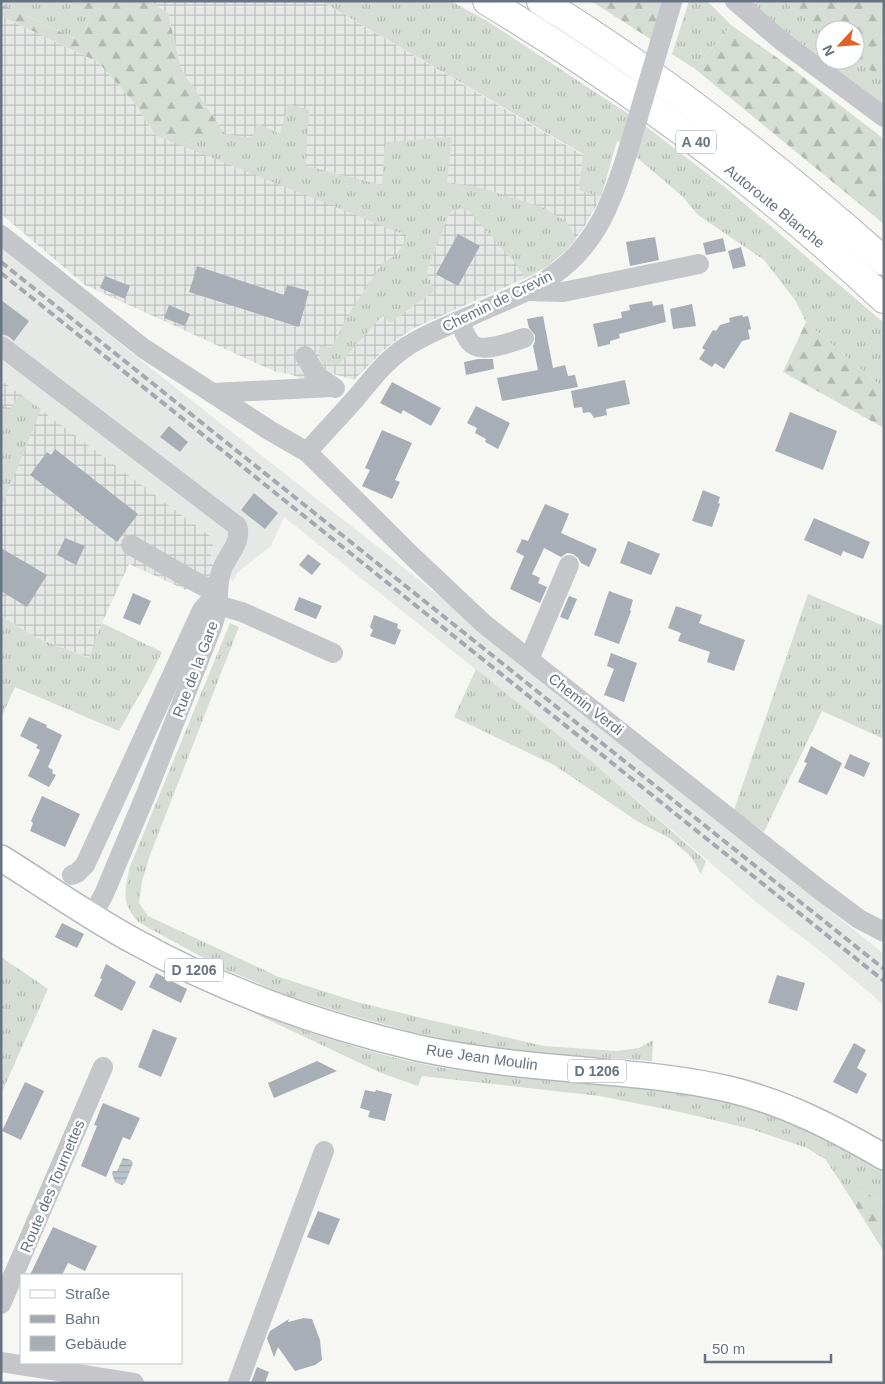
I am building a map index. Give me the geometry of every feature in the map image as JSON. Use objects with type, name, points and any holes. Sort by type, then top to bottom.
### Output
[{"type":"highway","name":"Autoroute Blanche","points":[[487,1],[610,79],[690,137],[787,215],[884,299]]},
{"type":"highway","name":"Autoroute Blanche","points":[[541,1],[698,107],[795,184],[884,260]]},
{"type":"main road","name":"D 1206","points":[[1,858],[92,916]]},
{"type":"main road","name":"Rue Jean Moulin","points":[[92,916],[134,942],[227,986],[346,1030],[418,1048],[486,1060],[647,1075],[730,1089],[777,1104],[813,1119],[884,1157]]},
{"type":"street","points":[[735,1],[783,42],[884,117]]},
{"type":"street","name":"Chemin de Crevin","points":[[308,452],[385,365],[404,348],[430,333],[525,291],[554,275],[572,260],[588,242],[612,200],[672,2]]},
{"type":"street","name":"Chemin Verdi","points":[[1,235],[143,348],[269,430],[308,452],[413,557],[483,623],[820,890],[860,919],[884,932]]},
{"type":"street","points":[[525,291],[564,292],[699,264]]},
{"type":"street","points":[[459,321],[471,344],[478,348],[491,347],[524,338]]},
{"type":"street","name":"Rue de la Gare","points":[[1,346],[237,526],[239,532],[238,539],[221,572],[213,624],[146,794],[104,894],[92,916]]},
{"type":"street","points":[[305,356],[317,376],[355,399]]},
{"type":"street","points":[[212,393],[333,387]]},
{"type":"street","points":[[131,545],[242,612],[333,653]]},
{"type":"street","points":[[529,659],[569,565]]},
{"type":"street","points":[[72,875],[85,864],[202,610],[218,599]]},
{"type":"street","points":[[121,785],[146,794]]},
{"type":"street","name":"Route des Tournettes","points":[[1,1304],[103,1067]]},
{"type":"street","points":[[238,1383],[324,1151]]},
{"type":"street","points":[[1,1362],[134,1383]]},
{"type":"shaded area","points":[[150,1],[321,1],[583,155],[579,190],[601,197],[583,229],[567,249],[549,265],[532,275],[412,329],[386,348],[354,380],[320,370],[312,383],[290,374],[276,372],[85,285],[1,214],[1,16],[98,62],[137,106],[155,135],[188,140],[225,134],[181,69],[168,13]]},
{"type":"shaded area","points":[[1,247],[884,954],[884,1005],[820,951],[756,902],[597,766],[284,517],[271,546],[238,572],[233,581],[221,572],[212,564],[211,556],[214,539],[1,380]]},
{"type":"shaded area","points":[[1,380],[214,539],[211,556],[212,564],[221,572],[186,590],[129,564],[102,623],[90,658],[37,638],[1,616]]},
{"type":"shaded area","points":[[123,1158],[131,1160],[133,1163],[125,1183],[122,1185],[115,1182],[112,1174],[113,1171],[117,1171]]},
{"type":"green space","points":[[1,1],[64,1],[91,15],[80,41],[1,4]]},
{"type":"green space","points":[[64,1],[150,1],[168,13],[181,69],[225,134],[188,140],[155,135],[137,106],[98,62],[1,16],[1,4],[80,41],[91,15]]},
{"type":"green space","points":[[321,1],[451,1],[487,21],[630,115],[620,143],[617,141],[601,197],[579,190],[583,154]]},
{"type":"green space","points":[[591,1],[664,1],[652,40]]},
{"type":"green space","points":[[689,1],[707,1],[731,25],[695,69],[672,54]]},
{"type":"green space","points":[[746,1],[784,1],[815,26],[815,53]]},
{"type":"green space","points":[[784,1],[884,1],[884,81],[865,66],[865,20],[815,20],[815,26]]},
{"type":"green space","points":[[731,25],[793,69],[884,139],[884,224],[695,69]]},
{"type":"green space","points":[[865,66],[884,81],[884,107],[837,70],[865,70]]},
{"type":"green space","points":[[288,104],[309,110],[306,166],[382,185],[385,142],[452,137],[447,182],[481,188],[542,207],[567,222],[576,239],[553,262],[525,278],[515,263],[469,211],[460,209],[450,212],[427,271],[434,291],[390,323],[383,315],[338,365],[321,362],[318,351],[321,345],[331,348],[350,312],[382,264],[397,254],[408,236],[155,135],[188,140],[225,134],[251,138],[258,124],[280,134]]},
{"type":"green space","points":[[644,125],[727,189],[884,323],[884,389],[806,322],[795,300],[764,260],[698,215],[682,196],[635,156]]},
{"type":"green space","points":[[806,322],[884,389],[884,428],[783,372]]},
{"type":"green space","points":[[20,394],[41,409],[1,508],[1,406],[11,408]]},
{"type":"green space","points":[[808,594],[884,626],[884,739],[822,711],[764,832],[734,810]]},
{"type":"green space","points":[[1,616],[37,638],[89,658],[102,623],[162,652],[119,731],[15,687],[1,718]]},
{"type":"green space","points":[[230,623],[239,627],[150,855],[142,881],[139,903],[148,916],[279,977],[357,1002],[544,1046],[616,1051],[639,1048],[653,1040],[652,1061],[541,1053],[474,1045],[412,1032],[286,995],[222,968],[138,922],[127,903],[126,885],[129,869]]},
{"type":"green space","points":[[476,669],[597,766],[706,861],[701,874],[692,858],[671,839],[637,821],[554,765],[454,717]]},
{"type":"green space","points":[[1,957],[48,989],[1,1094]]},
{"type":"green space","points":[[250,1011],[348,1045],[424,1064],[484,1074],[654,1089],[721,1100],[743,1106],[805,1130],[845,1149],[884,1171],[884,1202],[860,1190],[850,1197],[826,1160],[807,1148],[751,1129],[600,1096],[422,1076],[418,1086],[381,1073]]},
{"type":"green space","points":[[860,1190],[884,1202],[884,1252],[850,1197]]},
{"type":"building","points":[[458,234],[480,246],[458,286],[436,274]]},
{"type":"building","points":[[655,237],[659,260],[630,266],[626,242]]},
{"type":"building","points":[[723,238],[726,251],[706,255],[703,243]]},
{"type":"building","points":[[741,247],[746,266],[733,269],[728,251]]},
{"type":"building","points":[[197,266],[284,295],[287,285],[309,291],[299,327],[189,292]]},
{"type":"building","points":[[105,276],[130,286],[125,299],[100,288]]},
{"type":"building","points":[[1,300],[29,321],[14,341],[8,336],[1,334]]},
{"type":"building","points":[[652,301],[653,306],[663,304],[666,322],[619,334],[620,338],[610,341],[610,344],[598,347],[593,324],[622,318],[621,312],[630,310],[629,305]]},
{"type":"building","points":[[692,304],[696,326],[673,329],[670,309]]},
{"type":"building","points":[[169,305],[190,314],[185,326],[164,318]]},
{"type":"building","points":[[742,315],[743,317],[748,316],[751,329],[748,330],[750,339],[742,341],[724,369],[715,363],[712,367],[699,359],[705,350],[702,348],[713,330],[716,331],[720,325],[730,322],[729,318]]},
{"type":"building","points":[[543,316],[553,368],[565,365],[568,376],[575,375],[578,387],[502,401],[497,378],[538,370],[533,346],[535,335],[529,328],[527,319]]},
{"type":"building","points":[[478,359],[493,359],[494,369],[466,375],[464,362]]},
{"type":"building","points":[[625,380],[630,404],[606,409],[607,415],[594,418],[590,412],[583,413],[582,407],[574,408],[571,391]]},
{"type":"building","points":[[392,382],[441,408],[431,426],[403,410],[401,414],[380,403]]},
{"type":"building","points":[[476,406],[510,423],[498,449],[485,442],[486,439],[475,433],[477,428],[467,423]]},
{"type":"building","points":[[790,412],[837,431],[823,470],[775,451]]},
{"type":"building","points":[[169,426],[188,442],[180,452],[160,437]]},
{"type":"building","points":[[382,430],[412,443],[395,480],[400,482],[392,499],[362,486],[370,470],[365,468]]},
{"type":"building","points":[[55,449],[138,514],[117,542],[30,475],[47,452],[51,455]]},
{"type":"building","points":[[703,490],[720,497],[718,503],[720,504],[712,527],[692,521]]},
{"type":"building","points":[[254,493],[278,513],[265,529],[241,510]]},
{"type":"building","points":[[545,504],[569,514],[561,533],[597,549],[589,567],[581,563],[573,554],[567,553],[561,557],[544,548],[532,574],[540,578],[538,583],[547,587],[540,603],[510,589],[524,556],[516,552],[522,539],[528,541]]},
{"type":"building","points":[[814,518],[870,542],[863,559],[843,551],[841,556],[804,540]]},
{"type":"building","points":[[65,538],[85,546],[76,565],[57,555]]},
{"type":"building","points":[[628,541],[660,554],[651,575],[620,563]]},
{"type":"building","points":[[1,548],[47,575],[27,607],[1,591]]},
{"type":"building","points":[[308,554],[321,564],[312,575],[299,565]]},
{"type":"building","points":[[609,591],[633,600],[619,644],[594,635]]},
{"type":"building","points":[[133,593],[151,601],[140,625],[123,618]]},
{"type":"building","points":[[569,596],[577,599],[568,620],[560,617]]},
{"type":"building","points":[[299,597],[322,606],[316,619],[294,610]]},
{"type":"building","points":[[676,606],[702,615],[699,623],[745,640],[734,671],[707,662],[710,652],[678,641],[681,633],[668,628]]},
{"type":"building","points":[[374,615],[398,624],[397,628],[401,630],[395,645],[370,636],[373,630],[370,627]]},
{"type":"building","points":[[611,653],[637,663],[624,702],[604,695],[614,669],[607,666]]},
{"type":"building","points":[[29,717],[47,725],[46,727],[62,735],[48,767],[56,775],[49,787],[28,776],[40,750],[36,748],[38,745],[20,736]]},
{"type":"building","points":[[811,746],[842,763],[827,795],[798,782],[807,763],[804,762]]},
{"type":"building","points":[[850,754],[870,763],[864,777],[844,768]]},
{"type":"building","points":[[42,796],[80,814],[65,847],[30,831],[33,823],[31,821]]},
{"type":"building","points":[[62,923],[84,934],[77,948],[55,937]]},
{"type":"building","points":[[106,964],[136,982],[122,1011],[94,996],[102,979],[100,978]]},
{"type":"building","points":[[156,973],[187,989],[181,1003],[149,987]]},
{"type":"building","points":[[777,975],[805,983],[797,1011],[768,1003]]},
{"type":"building","points":[[153,1029],[177,1038],[161,1077],[138,1067]]},
{"type":"building","points":[[854,1043],[866,1050],[857,1068],[867,1074],[857,1094],[833,1082]]},
{"type":"building","points":[[317,1061],[337,1071],[274,1098],[268,1083]]},
{"type":"building","points":[[25,1082],[44,1091],[21,1140],[2,1131]]},
{"type":"building","points":[[365,1090],[375,1092],[376,1090],[392,1094],[385,1121],[368,1117],[370,1111],[360,1108]]},
{"type":"building","points":[[103,1103],[140,1118],[130,1140],[123,1137],[106,1177],[81,1166],[97,1126],[94,1125]]},
{"type":"building","points":[[318,1211],[340,1219],[329,1245],[307,1237]]},
{"type":"building","points":[[53,1227],[97,1246],[85,1271],[68,1263],[62,1274],[30,1274]]},
{"type":"building","points":[[304,1318],[312,1319],[320,1340],[322,1360],[315,1365],[295,1371],[278,1347],[274,1357],[267,1338],[270,1331],[289,1319],[288,1322]]},
{"type":"building","points":[[257,1367],[269,1372],[265,1383],[251,1383]]},
{"type":"railway","points":[[1,262],[884,969]]},
{"type":"railway","points":[[1,273],[884,981]]}]
